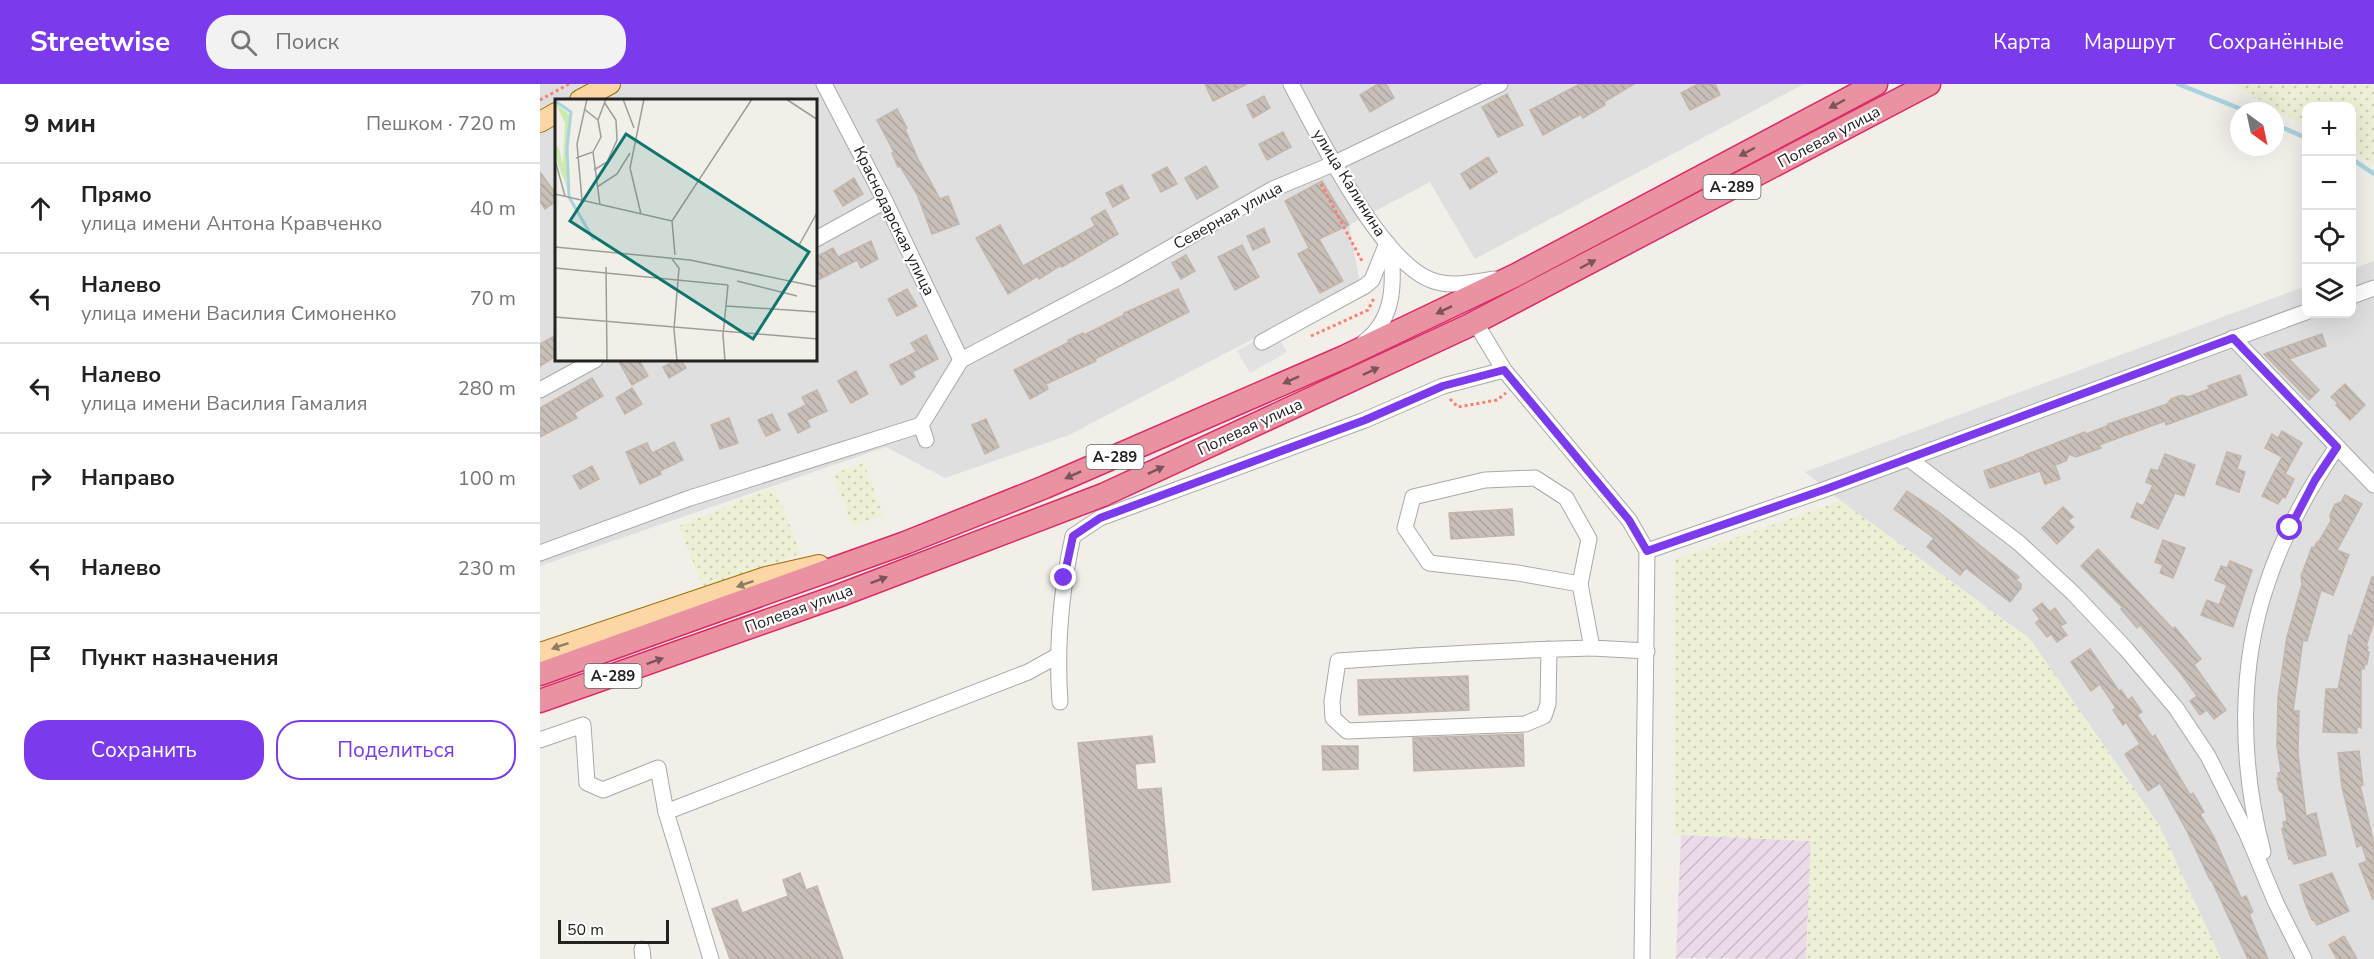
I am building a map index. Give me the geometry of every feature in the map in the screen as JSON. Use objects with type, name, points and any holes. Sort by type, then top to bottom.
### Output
[{"type":"highway","name":"Полевая улица","points":[[540,674],[883,551],[1045,487],[1344,357],[1516,275],[1876,84]]},
{"type":"highway","name":"Полевая улица","points":[[540,701],[838,596],[1102,495],[1475,322],[1929,84]]},
{"type":"main road","points":[[582,99],[610,84]]},
{"type":"main road","points":[[540,122],[555,114]]},
{"type":"main road","points":[[540,653],[766,577],[883,551]]},
{"type":"street","name":"Краснодарская улица","points":[[824,84],[885,201],[961,360]]},
{"type":"street","name":"улица Калинина","points":[[1291,84],[1333,164],[1389,246]]},
{"type":"street","name":"Северная улица","points":[[961,360],[1119,277],[1273,189],[1333,164],[1500,84]]},
{"type":"street","points":[[818,238],[885,201]]},
{"type":"street","points":[[1262,342],[1372,280],[1389,246]]},
{"type":"street","name":"А-289","points":[[1389,246],[1414,272],[1433,281],[1465,284],[1516,275]]},
{"type":"street","name":"А-289","points":[[1344,357],[1374,335],[1386,315],[1392,295],[1394,275],[1389,246]]},
{"type":"street","points":[[2356,295],[2374,288]]},
{"type":"street","points":[[1647,551],[2302,314]]},
{"type":"street","points":[[1475,322],[1504,370],[1629,520],[1647,551],[1642,959]]},
{"type":"street","points":[[2233,338],[2374,485]]},
{"type":"street","points":[[540,553],[690,498],[921,425],[961,360]]},
{"type":"street","points":[[540,390],[591,362]]},
{"type":"street","points":[[1060,702],[1057,656],[1064,578],[1073,536],[1100,518],[1365,420],[1443,386],[1504,370]]},
{"type":"street","points":[[921,425],[926,440]]},
{"type":"street","points":[[2276,903],[2260,840],[2250,787],[2246,735],[2247,683],[2256,627],[2268,581],[2290,528],[2315,480],[2337,447]]},
{"type":"street","points":[[1908,458],[2019,543],[2073,593],[2126,649],[2176,708],[2193,731],[2213,766],[2304,959]]},
{"type":"street","points":[[1580,584],[1518,573],[1429,563],[1405,528],[1413,497],[1485,480],[1535,478],[1566,498],[1589,539],[1580,584],[1592,648]]},
{"type":"street","points":[[1549,649],[1548,704],[1544,716],[1525,724],[1347,731],[1333,718],[1332,701],[1338,662],[1465,651],[1549,649],[1592,648],[1647,651]]},
{"type":"street","points":[[666,812],[1028,672],[1057,656]]},
{"type":"street","points":[[540,740],[583,725],[587,783],[603,790],[657,768],[666,812],[711,959]]},
{"type":"path","points":[[540,100],[569,84]]},
{"type":"path","points":[[1311,336],[1368,310],[1378,290],[1314,172]]},
{"type":"path","points":[[1443,386],[1458,407],[1497,399],[1517,386]]},
{"type":"shaded area","points":[[540,84],[1804,84],[1475,259],[1430,182],[1349,225],[1360,283],[1069,435],[945,478],[886,447],[540,566]]},
{"type":"shaded area","points":[[2374,261],[2374,959],[2221,959],[2159,825],[2030,639],[1841,501],[1805,472],[2302,287],[2302,318],[2356,318],[2356,268]]},
{"type":"shaded area","points":[[1274,330],[1287,352],[1250,373],[1237,351]]},
{"type":"shaded area","points":[[1681,835],[1811,841],[1806,959],[1676,958]]},
{"type":"green space","points":[[2233,84],[2374,84],[2374,164],[2356,153],[2356,102],[2302,102],[2302,124],[2284,113],[2284,102],[2264,102]]},
{"type":"green space","points":[[864,463],[883,515],[852,526],[833,474]]},
{"type":"green space","points":[[774,487],[801,553],[705,592],[679,526]]},
{"type":"green space","points":[[1841,501],[2030,639],[2159,825],[2221,959],[1806,959],[1811,841],[1675,834],[1675,559]]},
{"type":"building","points":[[1205,84],[1247,84],[1213,101]]},
{"type":"building","points":[[1378,84],[1386,84],[1394,98],[1370,112],[1360,95]]},
{"type":"building","points":[[1580,84],[1634,84],[1583,118],[1581,114],[1543,135],[1530,110]]},
{"type":"building","points":[[1698,84],[1715,84],[1720,95],[1690,110],[1681,93]]},
{"type":"building","points":[[1507,94],[1523,125],[1498,137],[1482,107]]},
{"type":"building","points":[[1264,96],[1270,108],[1253,118],[1247,105]]},
{"type":"building","points":[[897,109],[907,128],[905,129],[918,159],[940,199],[948,196],[959,224],[932,234],[917,194],[900,166],[898,167],[892,153],[894,152],[877,120]]},
{"type":"building","points":[[1283,132],[1291,147],[1267,160],[1259,144]]},
{"type":"building","points":[[1488,157],[1497,172],[1470,189],[1461,174]]},
{"type":"building","points":[[1206,166],[1218,187],[1197,199],[1185,178]]},
{"type":"building","points":[[1167,167],[1177,184],[1161,192],[1152,175]]},
{"type":"building","points":[[540,172],[555,193],[555,202],[545,209],[540,202]]},
{"type":"building","points":[[854,178],[863,194],[843,206],[834,191]]},
{"type":"building","points":[[1322,181],[1349,225],[1319,239],[1343,281],[1320,293],[1298,254],[1309,248],[1285,201]]},
{"type":"building","points":[[1122,185],[1129,198],[1113,207],[1106,193]]},
{"type":"building","points":[[1105,210],[1118,234],[1062,267],[1061,265],[1039,279],[1038,276],[1008,294],[976,238],[1000,225],[1023,266],[1095,226],[1091,218]]},
{"type":"building","points":[[1264,228],[1270,242],[1253,250],[1247,236]]},
{"type":"building","points":[[871,241],[878,259],[861,268],[857,260],[818,280],[818,256],[833,248],[838,257]]},
{"type":"building","points":[[1242,245],[1259,277],[1235,290],[1218,257]]},
{"type":"building","points":[[1186,255],[1195,271],[1181,279],[1172,263]]},
{"type":"building","points":[[907,289],[917,306],[897,316],[888,299]]},
{"type":"building","points":[[1178,289],[1189,312],[1095,359],[1096,361],[1046,384],[1048,389],[1030,399],[1014,370],[1069,342],[1068,340],[1083,333],[1084,335],[1124,313]]},
{"type":"building","points":[[2322,334],[2326,346],[2289,359],[2319,390],[2309,400],[2264,354]]},
{"type":"building","points":[[926,335],[938,359],[912,372],[915,377],[901,385],[890,365],[916,352],[911,343]]},
{"type":"building","points":[[555,336],[555,357],[540,366],[540,344]]},
{"type":"building","points":[[619,362],[640,362],[648,376],[632,385]]},
{"type":"building","points":[[672,362],[682,362],[686,368],[669,378],[663,367]]},
{"type":"building","points":[[856,371],[868,394],[851,403],[838,381]]},
{"type":"building","points":[[2240,375],[2247,395],[2166,425],[2165,421],[2099,445],[2101,448],[2076,457],[2069,454],[2066,461],[2055,465],[2060,479],[2045,484],[2040,471],[1990,488],[1984,471],[2085,432],[2086,434],[2167,404],[2171,399],[2182,395],[2188,397],[2209,389],[2208,386]]},
{"type":"building","points":[[592,378],[603,396],[574,413],[577,418],[540,437],[540,408]]},
{"type":"building","points":[[2345,384],[2365,405],[2350,420],[2331,397]]},
{"type":"building","points":[[632,388],[642,404],[625,414],[616,398]]},
{"type":"building","points":[[817,390],[827,411],[807,420],[810,427],[798,433],[788,414],[806,405],[802,397]]},
{"type":"building","points":[[772,414],[780,430],[766,436],[758,420]]},
{"type":"building","points":[[729,418],[738,443],[720,449],[711,425]]},
{"type":"building","points":[[986,419],[999,447],[985,454],[972,425]]},
{"type":"building","points":[[2282,431],[2302,443],[2285,474],[2294,479],[2285,498],[2283,496],[2278,504],[2262,496],[2282,457],[2265,448],[2272,434],[2278,438]]},
{"type":"building","points":[[674,442],[683,460],[640,484],[626,452],[647,443],[652,453]]},
{"type":"building","points":[[2227,452],[2241,456],[2237,469],[2245,472],[2239,492],[2216,484]]},
{"type":"building","points":[[2165,454],[2195,465],[2184,496],[2175,493],[2158,529],[2131,517],[2137,503],[2143,506],[2153,485],[2146,482],[2151,469],[2158,471]]},
{"type":"building","points":[[592,466],[599,479],[580,489],[573,476]]},
{"type":"building","points":[[1907,491],[1940,513],[2019,577],[2016,580],[2021,584],[2021,588],[2010,602],[1966,568],[1960,575],[1927,547],[1934,538],[1894,509]]},
{"type":"building","points":[[2345,495],[2362,504],[2337,550],[2349,555],[2333,595],[2321,590],[2307,641],[2303,640],[2293,711],[2299,711],[2298,753],[2306,816],[2316,813],[2326,855],[2294,864],[2289,859],[2282,829],[2283,822],[2287,821],[2283,794],[2279,790],[2277,778],[2279,778],[2278,773],[2281,772],[2277,746],[2278,697],[2287,637],[2302,584],[2301,576],[2312,547],[2314,548],[2318,543],[2331,521],[2330,515],[2335,504],[2341,502]]},
{"type":"building","points":[[2063,507],[2073,517],[2068,521],[2074,527],[2057,544],[2042,528]]},
{"type":"building","points":[[1512,509],[1514,535],[1451,539],[1449,513]]},
{"type":"building","points":[[2163,540],[2185,548],[2173,578],[2160,573],[2163,565],[2155,562]]},
{"type":"building","points":[[2098,549],[2173,629],[2175,627],[2201,659],[2194,665],[2226,710],[2214,719],[2207,710],[2200,715],[2190,701],[2197,696],[2182,675],[2140,625],[2137,628],[2121,609],[2123,608],[2081,566]]},
{"type":"building","points":[[2230,561],[2252,570],[2233,627],[2201,615],[2207,600],[2219,605],[2227,585],[2215,580],[2221,566],[2227,568]]},
{"type":"building","points":[[2372,577],[2374,577],[2374,622],[2366,646],[2369,652],[2367,664],[2364,669],[2361,668],[2361,728],[2357,726],[2357,733],[2323,732],[2326,689],[2338,689],[2349,635],[2352,636]]},
{"type":"building","points":[[2042,603],[2050,612],[2055,608],[2066,623],[2060,626],[2067,635],[2057,642],[2051,634],[2047,637],[2036,623],[2040,619],[2033,610]]},
{"type":"building","points":[[2090,649],[2119,691],[2121,690],[2128,700],[2132,697],[2142,712],[2137,715],[2152,737],[2155,735],[2190,795],[2193,793],[2204,812],[2200,814],[2214,837],[2241,898],[2246,896],[2253,912],[2249,914],[2268,959],[2248,959],[2187,831],[2160,783],[2148,791],[2125,754],[2140,744],[2126,722],[2123,725],[2113,710],[2116,708],[2100,684],[2091,691],[2071,662]]},
{"type":"building","points":[[1468,676],[1469,710],[1359,715],[1358,680]]},
{"type":"building","points":[[1523,734],[1524,766],[1414,771],[1413,738]]},
{"type":"building","points":[[1152,736],[1155,762],[1135,764],[1137,790],[1161,788],[1170,882],[1093,890],[1078,743]]},
{"type":"building","points":[[1322,746],[1358,746],[1358,769],[1323,770]]},
{"type":"building","points":[[2359,751],[2363,785],[2360,785],[2374,844],[2373,900],[2359,864],[2367,861],[2362,845],[2357,847],[2342,787],[2338,753]]},
{"type":"building","points":[[800,873],[806,890],[817,886],[843,959],[730,959],[712,909],[737,900],[742,913],[788,896],[783,880]]},
{"type":"building","points":[[2332,873],[2349,911],[2317,925],[2312,920],[2300,885]]},
{"type":"building","points":[[2344,936],[2357,959],[2337,959],[2329,945]]},
{"type":"waterway","points":[[2178,84],[2230,105]]},
{"type":"waterway","points":[[2284,128],[2302,136]]},
{"type":"waterway","points":[[2356,162],[2374,174]]},
{"type":"route","points":[[1064,578],[1073,536],[1100,518],[1365,420],[1443,386],[1504,370],[1629,520],[1647,551],[1826,489],[2233,338],[2337,447],[2315,480],[2290,528]]}]
